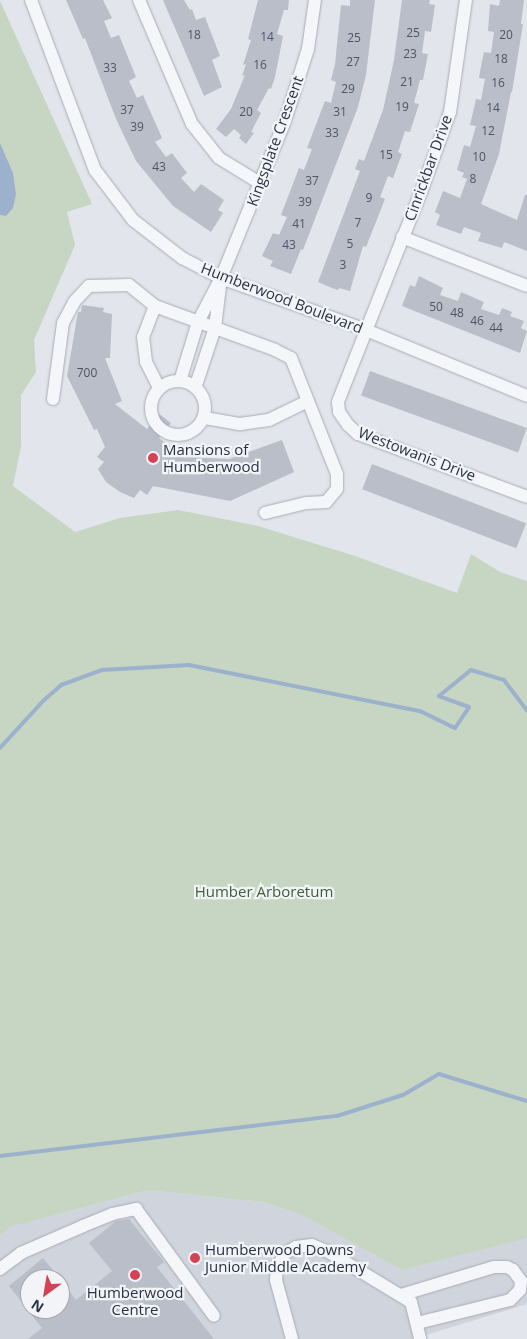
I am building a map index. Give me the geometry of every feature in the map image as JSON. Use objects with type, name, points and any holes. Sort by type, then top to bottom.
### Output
[{"type":"street","name":"Humberwood Boulevard","points":[[31,0],[95,170],[133,220],[182,258],[221,278],[366,330],[527,396]]},
{"type":"street","points":[[139,0],[192,124],[219,158],[260,183]]},
{"type":"street","name":"Kingsplate Crescent","points":[[221,278],[285,121],[308,49],[315,0]]},
{"type":"street","name":"Cinrickbar Drive","points":[[366,330],[450,112],[466,0]]},
{"type":"street","points":[[402,237],[527,286]]},
{"type":"street","points":[[180,381],[198,322],[221,278]]},
{"type":"street","points":[[196,385],[215,328],[221,278]]},
{"type":"street","points":[[53,399],[63,323],[74,302],[89,286],[129,285],[155,306],[275,350],[291,358],[337,474],[338,489],[326,502],[306,503],[265,512]]},
{"type":"street","points":[[155,306],[143,337],[146,362],[159,387]]},
{"type":"street","name":"Westowanis Drive","points":[[366,330],[338,402],[339,412],[348,425],[358,434],[527,497]]},
{"type":"street","points":[[174,379],[180,381],[196,385],[207,404],[205,418],[192,433],[177,436],[157,426],[150,409],[153,394],[159,387],[174,379]]},
{"type":"street","points":[[205,418],[240,424],[269,420],[308,401]]},
{"type":"street","points":[[0,1269],[21,1253],[83,1226],[112,1214],[136,1210],[214,1316]]},
{"type":"street","points":[[292,1339],[276,1280],[279,1261],[284,1254],[296,1246],[312,1245],[327,1251],[411,1302],[420,1339]]},
{"type":"street","points":[[401,1295],[494,1267],[507,1267],[514,1270],[521,1281],[520,1290],[510,1300],[417,1323]]},
{"type":"shaded area","name":"Humberwood Downs Junior Middle Academy","points":[[148,1190],[264,1202],[302,1215],[402,1270],[527,1237],[527,1304],[413,1339],[0,1339],[0,1236],[10,1227]]},
{"type":"green space","name":"Humber Arboretum","points":[[0,1],[92,204],[67,212],[75,245],[34,340],[36,372],[21,395],[21,446],[13,486],[75,532],[120,518],[178,510],[258,526],[355,556],[457,593],[471,554],[500,572],[527,581],[527,1238],[402,1270],[302,1215],[264,1202],[148,1190],[10,1227],[0,1236]]},
{"type":"water","points":[[0,143],[13,173],[16,194],[13,208],[6,216],[0,215]]},
{"type":"building","points":[[66,0],[103,0],[112,18],[104,21],[111,38],[119,35],[136,77],[129,81],[137,98],[143,95],[162,138],[155,142],[166,157],[172,153],[187,173],[181,178],[194,192],[201,184],[224,200],[218,210],[223,213],[211,232],[173,206],[136,161],[116,119],[85,38],[83,39]]},
{"type":"building","points":[[163,0],[184,0],[190,10],[192,9],[196,20],[205,17],[220,56],[212,60],[222,87],[204,96]]},
{"type":"building","points":[[258,0],[289,0],[288,10],[284,10],[277,34],[283,36],[275,77],[271,89],[269,88],[257,110],[261,113],[251,132],[254,133],[246,144],[239,138],[241,135],[234,129],[226,137],[216,129],[231,109],[245,75],[242,76],[246,64],[243,65],[251,40],[248,39]]},
{"type":"building","points":[[350,0],[375,0],[366,75],[358,107],[303,250],[301,249],[291,274],[270,266],[273,261],[262,256],[273,233],[279,235],[287,217],[281,215],[299,168],[304,170],[312,149],[307,148],[325,101],[331,103],[336,82],[331,80],[335,64],[341,5],[350,6]]},
{"type":"building","points":[[402,0],[430,0],[429,4],[435,5],[431,32],[425,31],[422,53],[428,54],[423,80],[420,80],[414,103],[419,104],[410,132],[405,131],[398,152],[402,154],[393,178],[388,176],[380,197],[385,199],[366,247],[363,246],[350,291],[339,288],[338,290],[318,282],[360,171],[355,169],[359,159],[364,161],[383,110],[394,60]]},
{"type":"building","points":[[500,0],[524,0],[521,24],[523,24],[512,92],[499,154],[481,204],[517,220],[525,195],[527,195],[527,251],[504,242],[502,248],[478,241],[481,233],[464,227],[461,234],[436,225],[440,215],[435,212],[443,191],[460,198],[467,179],[462,177],[464,173],[457,170],[464,145],[470,147],[476,126],[470,125],[476,99],[481,100],[485,79],[479,78],[484,52],[491,53],[494,32],[488,31],[490,4],[499,6]]},
{"type":"building","points":[[419,276],[443,288],[440,295],[458,301],[461,292],[484,302],[481,309],[499,315],[502,308],[512,312],[510,316],[524,321],[521,328],[527,331],[520,353],[402,306],[410,285],[415,287]]},
{"type":"building","name":"Mansions of Humberwood","points":[[82,305],[104,308],[103,312],[112,314],[110,358],[105,358],[122,401],[115,404],[147,429],[159,414],[171,423],[159,438],[184,457],[229,459],[282,440],[294,472],[230,501],[153,486],[147,495],[140,490],[134,498],[120,492],[106,482],[98,469],[104,462],[97,457],[105,447],[97,429],[94,430],[67,376],[78,312],[81,312]]},
{"type":"building","points":[[370,371],[527,428],[518,453],[361,395]]},
{"type":"building","points":[[372,464],[526,523],[516,548],[362,489]]},
{"type":"building","name":"Humberwood Centre","points":[[129,1219],[164,1262],[157,1267],[214,1339],[28,1339],[42,1328],[35,1319],[70,1319],[70,1292],[76,1300],[112,1271],[89,1243],[116,1221]]},
{"type":"building","name":"Humberwood Centre","points":[[43,1258],[52,1269],[30,1269]]},
{"type":"building","name":"Humberwood Centre","points":[[20,1277],[20,1300],[9,1286]]},
{"type":"waterway","points":[[0,748],[44,700],[61,685],[102,670],[189,665],[420,711],[455,728],[469,707],[439,696],[471,670],[504,680],[527,710]]},
{"type":"waterway","points":[[0,1156],[337,1116],[403,1095],[439,1074],[527,1101]]},
{"type":"place","name":"Mansions of Humberwood","points":[[153,458]]},
{"type":"place","name":"Humberwood Downs Junior Middle Academy","points":[[195,1258]]},
{"type":"place","name":"Humberwood Centre","points":[[135,1275]]}]
